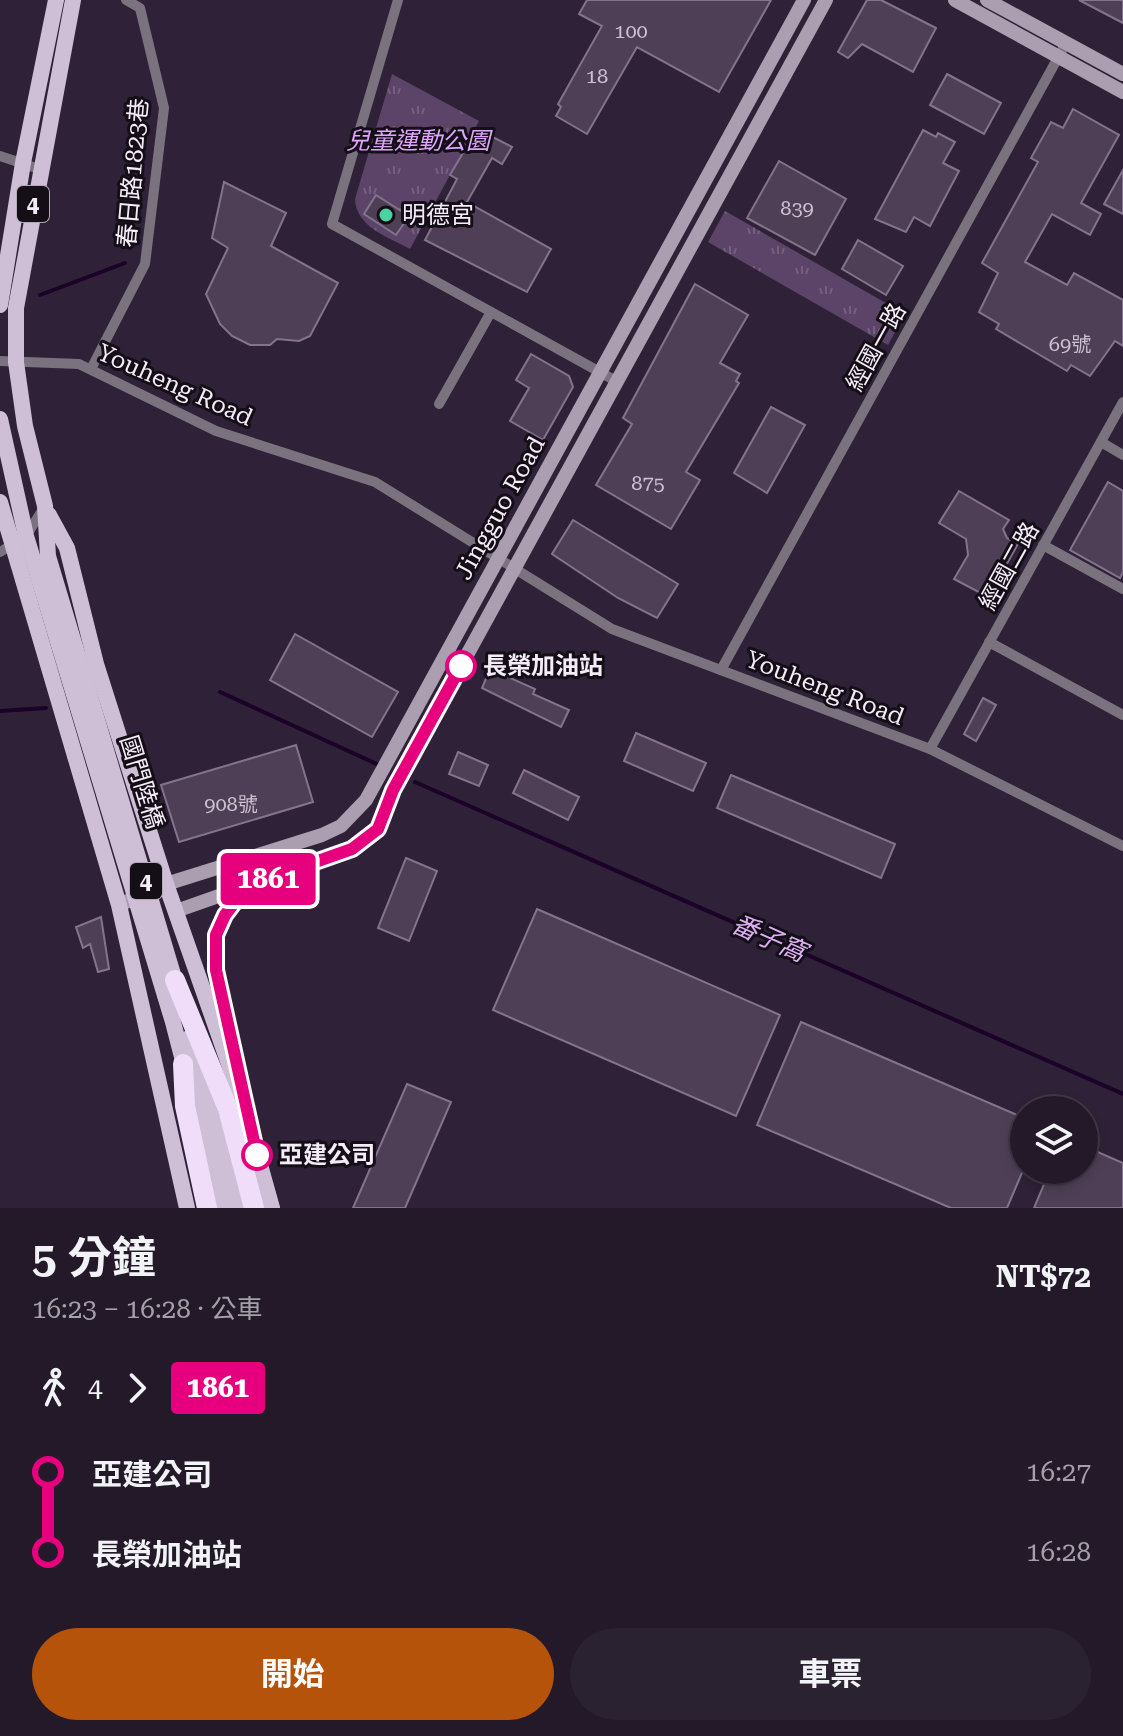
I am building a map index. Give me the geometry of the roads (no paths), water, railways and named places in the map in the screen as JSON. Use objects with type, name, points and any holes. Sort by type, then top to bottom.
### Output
[{"type":"highway","points":[[175,980],[228,1109],[254,1208]]},
{"type":"highway","points":[[183,1064],[185,1106],[207,1208]]},
{"type":"main road","name":"4","points":[[56,0],[31,166],[8,362],[23,409],[45,506],[67,548],[96,664],[166,884],[243,1104],[272,1208]]},
{"type":"main road","name":"4","points":[[0,305],[73,0]]},
{"type":"main road","points":[[0,409],[23,409]]},
{"type":"main road","name":"4","points":[[0,419],[26,536],[41,560]]},
{"type":"main road","name":"4","points":[[0,502],[6,550],[119,905],[187,1208]]},
{"type":"main road","name":"4","points":[[41,560],[45,506]]},
{"type":"main road","name":"國門陸橋","points":[[41,560],[175,980],[237,1208]]},
{"type":"main road","name":"國門陸橋","points":[[41,560],[221,1208]]},
{"type":"street","name":"春日路1823巷","points":[[91,369],[145,264],[164,108],[140,8],[126,0]]},
{"type":"street","points":[[398,0],[332,224],[616,381]]},
{"type":"street","name":"Jingguo Road","points":[[119,905],[166,884],[341,826],[366,800],[804,0]]},
{"type":"street","name":"Jingguo Road","points":[[176,911],[352,849],[378,829],[393,790],[826,0]]},
{"type":"street","points":[[955,0],[1123,92]]},
{"type":"street","points":[[987,0],[1123,74]]},
{"type":"street","name":"經國一路","points":[[721,670],[1066,43]]},
{"type":"street","points":[[0,156],[31,166]]},
{"type":"street","points":[[439,404],[491,312]]},
{"type":"street","name":"Youheng Road","points":[[8,362],[79,364],[216,431],[375,482],[612,629],[930,749],[1123,846]]},
{"type":"street","name":"經國二路","points":[[930,749],[1123,402]]},
{"type":"street","points":[[1101,442],[1123,455]]},
{"type":"street","points":[[6,550],[26,536],[45,506]]},
{"type":"street","points":[[1043,545],[1123,589]]},
{"type":"street","points":[[989,642],[1123,715]]},
{"type":"street","points":[[243,1104],[216,970],[216,935],[225,915],[247,886]]},
{"type":"waterway","points":[[40,295],[125,263]]},
{"type":"waterway","name":"番子窩","points":[[220,692],[381,766]]},
{"type":"waterway","name":"番子窩","points":[[0,711],[46,708]]},
{"type":"waterway","name":"番子窩","points":[[415,782],[1123,1094]]},
{"type":"place","name":"明德宮","points":[[386,215]]},
{"type":"place","name":"長榮加油站","points":[[461,666]]},
{"type":"place","name":"亞建公司","points":[[257,1155]]},
{"type":"park label","name":"兒童運動公園","points":[[418,141]]}]
